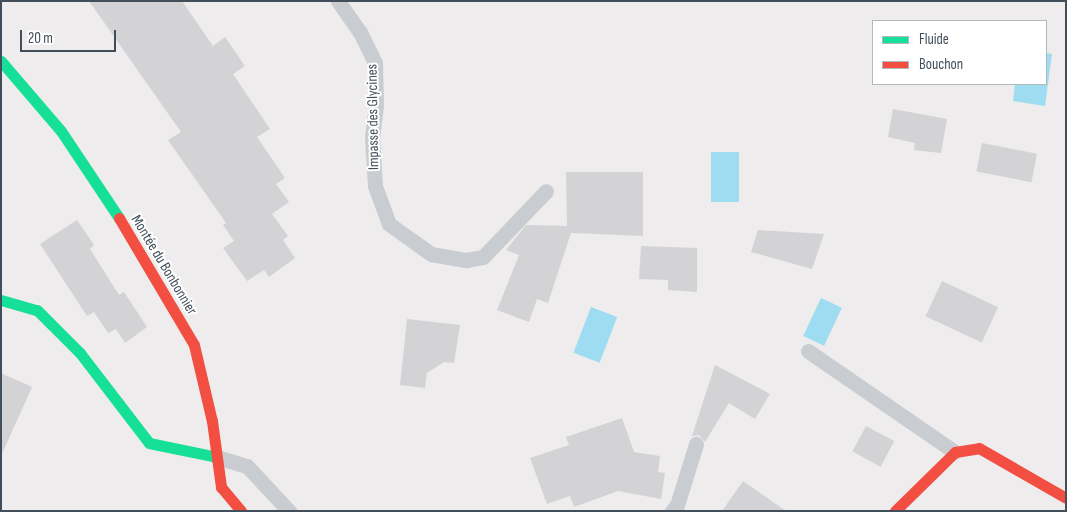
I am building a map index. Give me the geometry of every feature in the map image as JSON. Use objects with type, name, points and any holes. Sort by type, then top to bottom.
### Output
[{"type":"street","name":"Montée du Bonbonnier","points":[[1,61],[61,131],[143,254],[194,345],[217,457],[221,487],[241,511]]},
{"type":"street","points":[[1,300],[36,310],[80,353],[150,443],[217,457]]},
{"type":"street","points":[[895,511],[955,452],[978,448],[1066,498]]},
{"type":"lane","name":"Impasse des Glycines","points":[[338,1],[360,32],[375,63],[376,105],[372,137],[375,186],[389,224],[431,254],[466,260],[483,257],[546,191]]},
{"type":"lane","points":[[808,351],[955,452]]},
{"type":"lane","points":[[672,511],[678,504],[696,444]]},
{"type":"lane","points":[[217,457],[247,466],[289,511]]},
{"type":"water","points":[[1047,53],[1052,54],[1045,106],[1013,101],[1015,85],[1047,85]]},
{"type":"water","points":[[711,152],[739,152],[739,202],[711,202]]},
{"type":"water","points":[[821,298],[842,308],[824,346],[803,336]]},
{"type":"water","points":[[591,307],[617,317],[600,363],[573,353]]},
{"type":"building","points":[[89,1],[182,1],[213,46],[225,37],[245,66],[233,74],[270,129],[257,137],[285,178],[276,184],[289,202],[272,214],[288,236],[283,240],[295,258],[269,277],[264,270],[247,281],[223,248],[234,241],[223,225],[226,223],[168,140],[181,132]]},
{"type":"building","points":[[893,109],[947,119],[941,153],[914,150],[915,143],[888,137]]},
{"type":"building","points":[[982,143],[1037,154],[1031,182],[976,171]]},
{"type":"building","points":[[566,172],[643,172],[643,236],[571,233],[548,303],[537,299],[529,322],[497,310],[519,255],[506,250],[526,225],[567,226]]},
{"type":"building","points":[[77,220],[94,245],[90,249],[119,295],[124,292],[147,327],[125,343],[116,329],[108,333],[94,312],[87,316],[40,244]]},
{"type":"building","points":[[758,230],[824,234],[812,269],[751,252]]},
{"type":"building","points":[[641,246],[697,248],[697,292],[668,290],[668,280],[639,279]]},
{"type":"building","points":[[942,281],[998,307],[982,343],[926,316]]},
{"type":"building","points":[[407,319],[460,325],[454,363],[444,362],[427,373],[425,388],[400,385]]},
{"type":"building","points":[[715,365],[770,394],[755,419],[729,403],[705,442],[699,435],[692,436]]},
{"type":"building","points":[[1,373],[32,387],[1,456]]},
{"type":"building","points":[[622,418],[634,452],[660,456],[658,472],[665,473],[661,499],[618,491],[574,507],[570,496],[547,504],[530,458],[569,445],[566,437]]},
{"type":"building","points":[[866,426],[894,441],[881,467],[852,452]]},
{"type":"building","points":[[743,481],[786,511],[722,511]]},
{"type":"traffic: fast","points":[[1,61],[61,131],[119,218]]},
{"type":"traffic: fast","points":[[1,300],[37,310],[80,353],[149,443],[217,457]]},
{"type":"traffic: jam","points":[[119,218],[194,345],[212,421],[221,487],[241,511]]},
{"type":"traffic: jam","points":[[895,511],[955,452],[979,448],[1066,498]]}]
